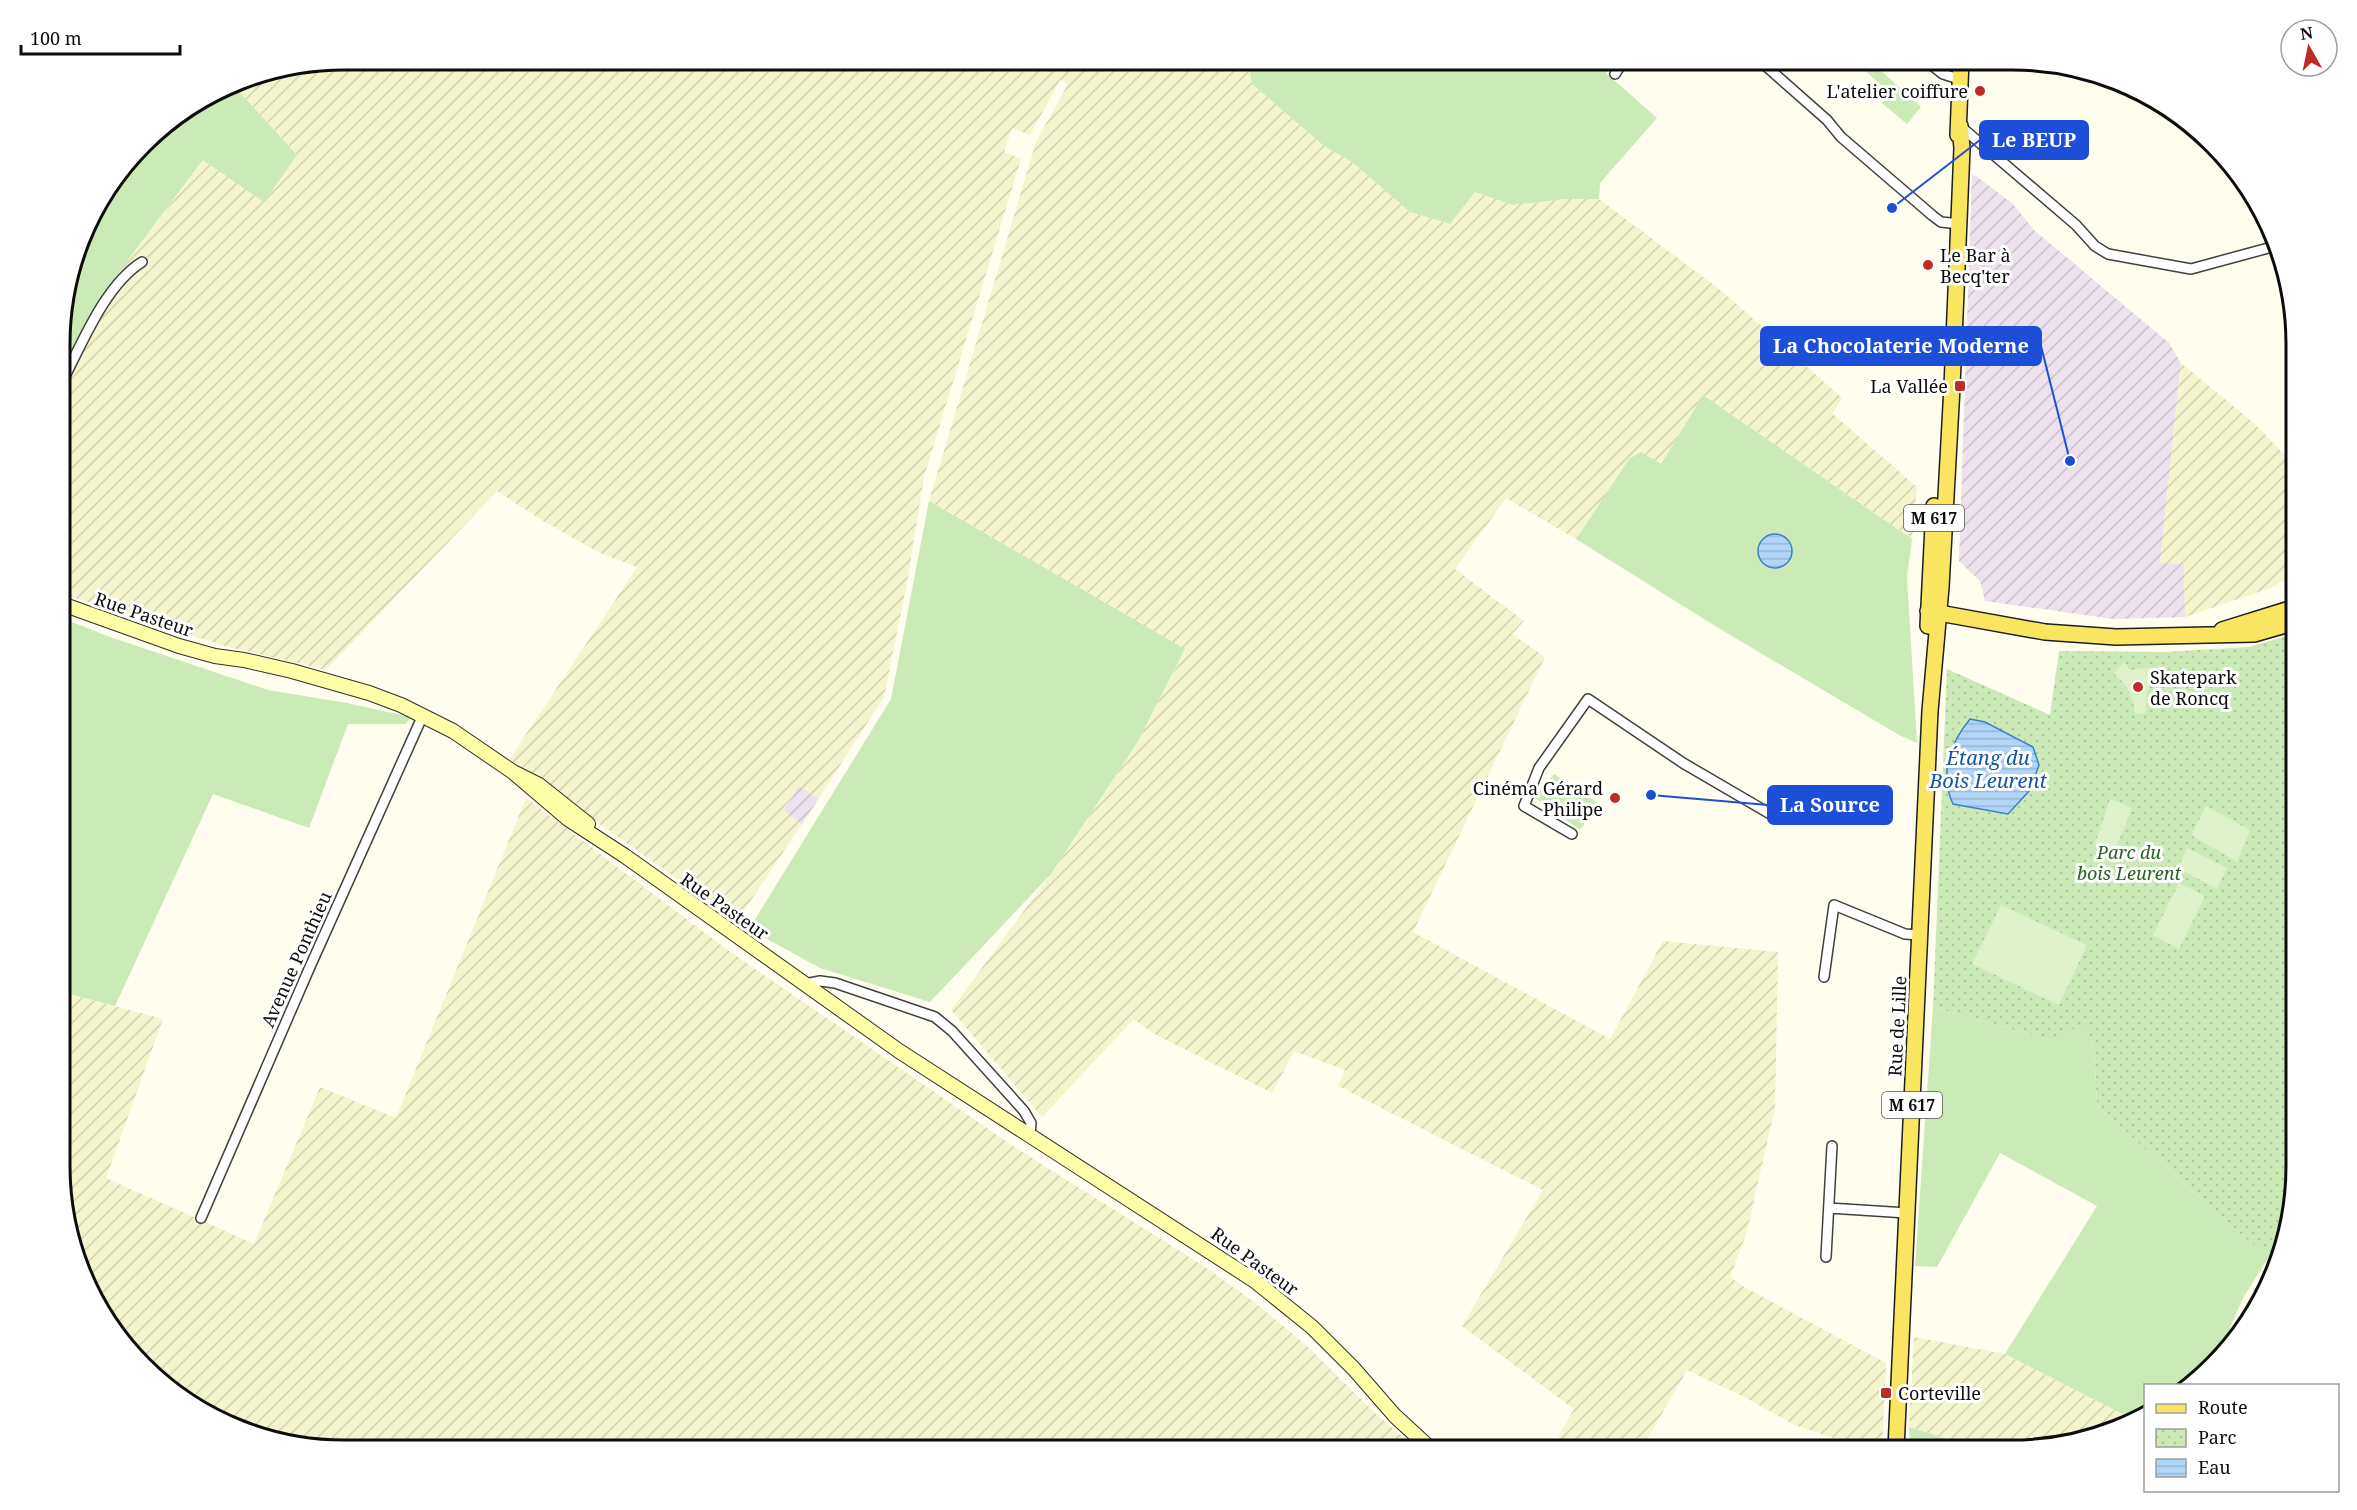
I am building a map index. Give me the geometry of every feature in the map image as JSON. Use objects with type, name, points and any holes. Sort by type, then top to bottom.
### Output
[{"type":"main road","name":"Rue de Lille","points":[[1896,1440],[1933,612],[1955,224],[1962,148],[1960,126],[1962,70]]},
{"type":"main road","name":"Rue Pasteur","points":[[70,607],[155,639],[215,656],[246,670],[272,676],[326,681],[380,697],[423,715],[453,731],[513,772],[540,785],[625,856],[899,1051],[1217,1254],[1282,1301],[1331,1346],[1388,1408],[1422,1440]]},
{"type":"main road","points":[[2177,637],[2225,629],[2286,610]]},
{"type":"main road","points":[[1933,612],[2062,634],[2116,637],[2254,633],[2286,625]]},
{"type":"street","points":[[1615,74],[1618,70]]},
{"type":"street","points":[[1770,70],[1827,120],[1841,137],[1932,216],[1941,222],[1955,224]]},
{"type":"street","points":[[1938,70],[1962,80]]},
{"type":"street","points":[[1960,126],[2076,225],[2095,246],[2108,254],[2192,268],[2269,248]]},
{"type":"street","points":[[70,368],[111,294],[127,274],[142,262]]},
{"type":"street","points":[[1572,834],[1524,806],[1539,768],[1588,699],[1683,763],[1779,819]]},
{"type":"street","name":"Avenue Ponthieu","points":[[201,1218],[423,715]]},
{"type":"street","points":[[1824,977],[1833,904],[1905,934],[1920,934]]},
{"type":"street","points":[[805,984],[820,981],[835,982],[936,1017],[952,1031],[1024,1111],[1031,1123],[1030,1136]]},
{"type":"street","points":[[1826,1257],[1832,1146]]},
{"type":"street","points":[[1828,1209],[1907,1213]]},
{"type":"shaded area","points":[[1972,175],[2013,204],[2034,230],[2169,343],[2181,363],[2160,563],[2184,563],[2185,617],[2113,619],[1985,601],[1980,581],[1959,561]]},
{"type":"shaded area","points":[[799,786],[819,798],[802,824],[783,811]]},
{"type":"green space","points":[[344,70],[1066,70],[1030,135],[1012,128],[1004,152],[1021,159],[924,477],[907,583],[884,697],[819,798],[799,786],[783,810],[802,824],[737,921],[509,760],[637,567],[600,553],[543,521],[497,491],[326,670],[228,647],[70,597],[70,377],[110,302],[125,282],[116,276],[204,160],[297,155],[239,92],[291,76]]},
{"type":"green space","points":[[1067,70],[1250,70],[1252,84],[1324,146],[1352,162],[1410,212],[1449,224],[1475,192],[1513,205],[1566,199],[1599,199],[1723,292],[1842,398],[1833,414],[1917,487],[1912,539],[1703,395],[1661,464],[1629,459],[1576,539],[1506,498],[1455,569],[1524,621],[1512,634],[1545,657],[1413,932],[1610,1039],[1663,941],[1778,952],[1775,1108],[1746,1235],[1730,1277],[1746,1288],[1886,1363],[1882,1440],[1844,1440],[1795,1425],[1746,1398],[1687,1370],[1647,1440],[1557,1440],[1574,1409],[1462,1326],[1543,1190],[1338,1086],[1345,1070],[1294,1051],[1272,1093],[1156,1035],[1134,1019],[1042,1117],[951,1010],[1051,874],[1137,743],[1185,650],[929,501],[1036,142],[1068,84],[1060,79]]},
{"type":"green space","points":[[1250,70],[1608,70],[1606,73],[1657,118],[1600,183],[1599,199],[1566,199],[1513,205],[1475,192],[1450,224],[1410,212],[1352,162],[1324,146],[1252,84]]},
{"type":"green space","points":[[1864,70],[1880,70],[1921,107],[1907,124],[1882,103],[1890,93]]},
{"type":"green space","points":[[239,92],[297,155],[264,202],[203,160],[116,276],[70,360],[71,326],[80,273],[91,240],[107,207],[138,164],[164,138],[207,107]]},
{"type":"green space","points":[[2181,363],[2255,424],[2286,457],[2286,579],[2273,587],[2185,617],[2184,564],[2160,563]]},
{"type":"green space","points":[[1703,395],[1912,539],[1907,577],[1917,743],[1899,735],[1720,629],[1576,539],[1629,459],[1641,452],[1661,464]]},
{"type":"green space","points":[[929,501],[1185,649],[1137,743],[1051,874],[930,1002],[820,968],[749,929],[891,699]]},
{"type":"green space","points":[[70,621],[110,637],[268,690],[347,703],[411,717],[406,724],[348,724],[309,828],[213,794],[115,1006],[70,994]]},
{"type":"green space","name":"Parc du bois Leurent","points":[[2286,636],[2286,1184],[2281,1219],[2270,1259],[2097,1106],[2094,1046],[2084,1024],[2050,1040],[1933,1007],[1947,669],[2050,715],[2059,651],[2165,652],[2249,647]]},
{"type":"green space","name":"Skatepark de Roncq","points":[[2124,662],[2130,670],[2151,667],[2154,679],[2148,690],[2146,713],[2135,714],[2129,691],[2114,674]]},
{"type":"green space","points":[[1554,774],[1598,803],[1580,830],[1535,798]]},
{"type":"green space","points":[[526,798],[729,951],[1016,1148],[1202,1265],[1253,1301],[1307,1346],[1375,1413],[1406,1440],[344,1440],[291,1434],[256,1425],[207,1403],[164,1372],[127,1332],[107,1303],[91,1270],[80,1237],[71,1184],[70,994],[163,1019],[106,1178],[254,1244],[320,1087],[396,1118]]},
{"type":"green space","points":[[2110,799],[2132,808],[2114,853],[2095,844]]},
{"type":"green space","points":[[2206,806],[2250,830],[2237,862],[2191,835]]},
{"type":"green space","points":[[2187,848],[2227,868],[2217,889],[2178,868]]},
{"type":"green space","points":[[2179,883],[2205,896],[2179,949],[2153,935]]},
{"type":"green space","points":[[2001,905],[2087,945],[2059,1005],[1972,964]]},
{"type":"green space","points":[[1933,1007],[2050,1040],[2084,1023],[2094,1046],[2097,1106],[2268,1258],[2243,1298],[2226,1337],[2219,1346],[2178,1384],[2144,1384],[2144,1406],[2125,1415],[2005,1354],[2097,1206],[2000,1153],[1937,1267],[1915,1266]]},
{"type":"green space","points":[[1914,1337],[2005,1354],[2125,1415],[2101,1425],[2066,1434],[2013,1440],[1950,1440],[1909,1427]]},
{"type":"green space","points":[[1909,1427],[1950,1440],[1910,1440]]},
{"type":"water","points":[[1775,534],[1787,539],[1792,551],[1787,563],[1775,568],[1763,563],[1758,551],[1763,539]]},
{"type":"water","name":"Étang du Bois Leurent","points":[[1970,719],[1985,722],[2033,747],[2039,765],[2030,790],[2008,814],[1953,804],[1947,781],[1949,759],[1957,738]]},
{"type":"place","name":"L'atelier coiffure","points":[[1980,91]]},
{"type":"place","name":"Le BEUP","points":[[1892,208]]},
{"type":"place","name":"Le Bar à Becq'ter","points":[[1928,265]]},
{"type":"place","name":"La Vallée","points":[[1960,386]]},
{"type":"place","name":"La Chocolaterie Moderne","points":[[2070,461]]},
{"type":"place","name":"Skatepark de Roncq","points":[[2138,687]]},
{"type":"place","name":"La Source","points":[[1651,795]]},
{"type":"place","name":"Cinéma Gérard Philipe","points":[[1615,798]]},
{"type":"place","name":"Corteville","points":[[1886,1393]]}]
